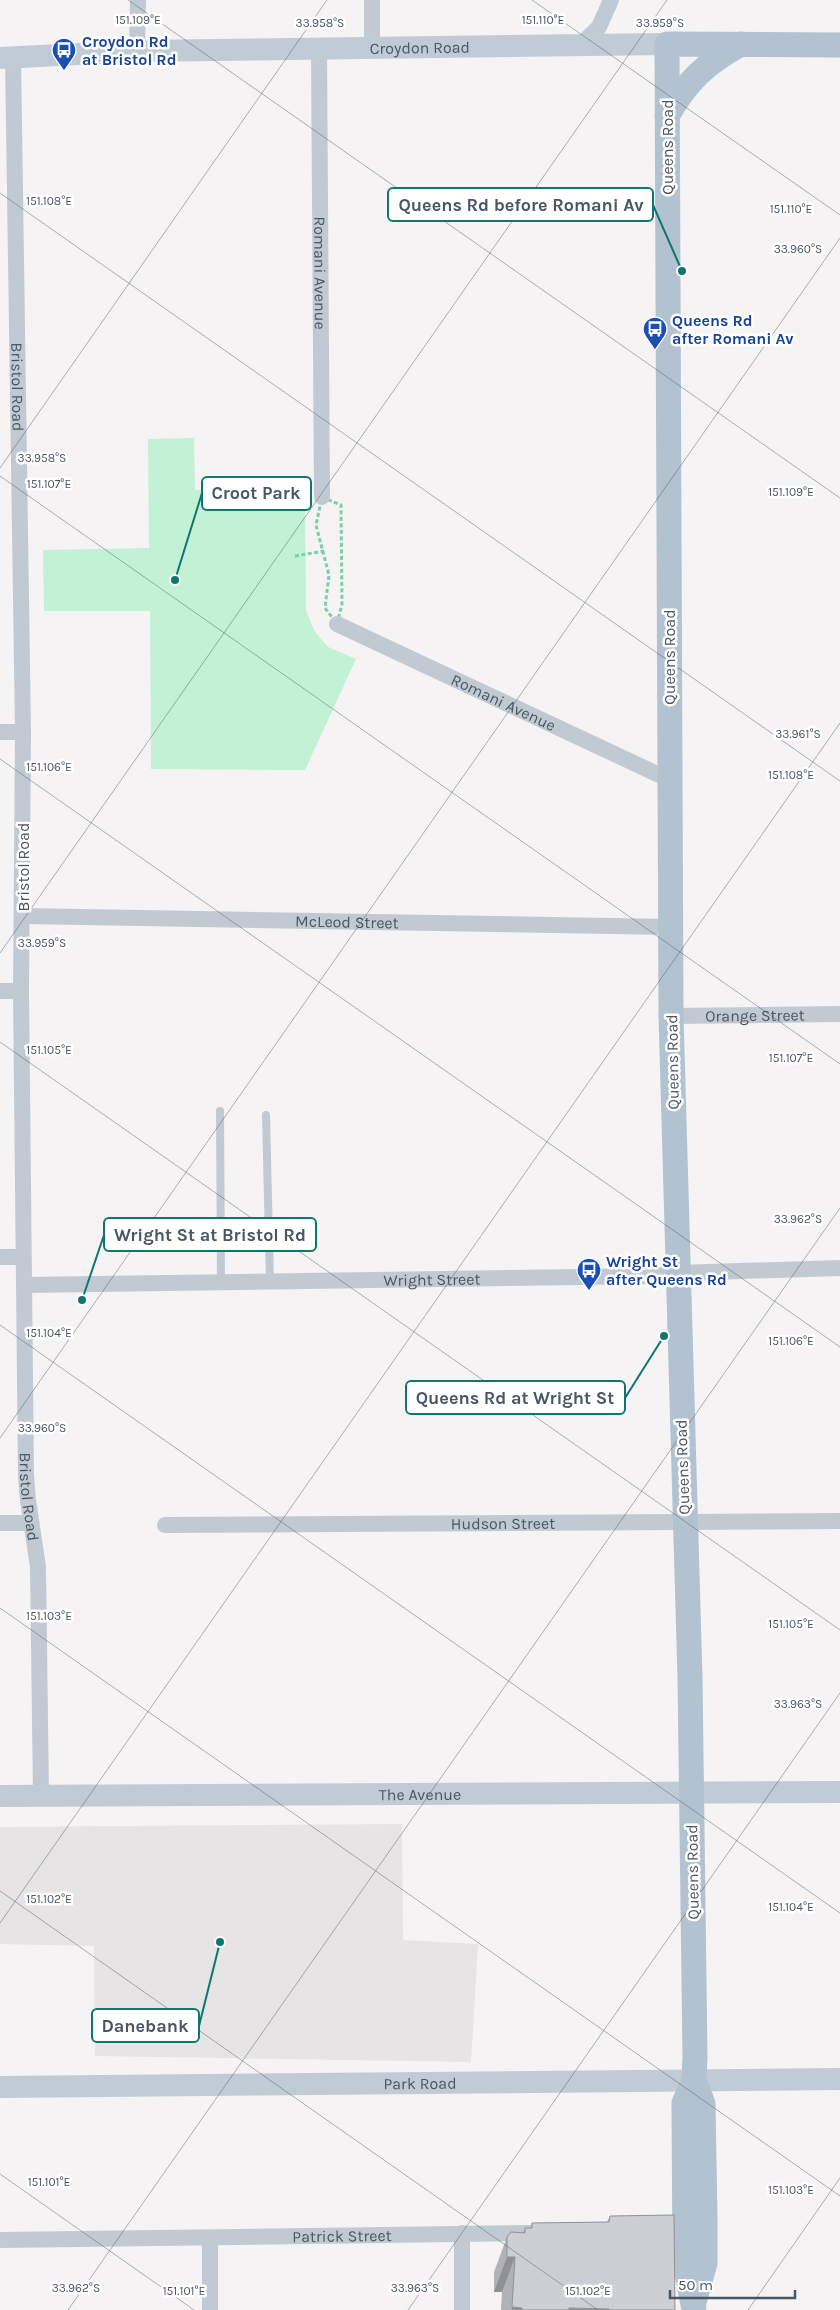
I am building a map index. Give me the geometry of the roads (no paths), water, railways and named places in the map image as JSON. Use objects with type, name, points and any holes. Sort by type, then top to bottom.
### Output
[{"type":"main road","points":[[667,116],[691,79],[706,65],[742,43]]},
{"type":"main road","name":"Croydon Road","points":[[667,44],[840,45]]},
{"type":"main road","name":"Queens Road","points":[[667,44],[666,330],[670,1016],[690,1678],[694,2080],[703,2104],[705,2218],[705,2262],[694,2306]]},
{"type":"main road","name":"Queens Road","points":[[694,2080],[684,2103],[678,2232],[694,2306]]},
{"type":"street","points":[[137,51],[138,0]]},
{"type":"street","points":[[372,0],[372,49]]},
{"type":"street","points":[[579,46],[599,27],[610,2]]},
{"type":"street","name":"Croydon Road","points":[[7,58],[137,51],[667,44]]},
{"type":"street","name":"Romani Avenue","points":[[318,49],[322,497]]},
{"type":"street","name":"Bristol Road","points":[[7,58],[23,732],[21,991],[26,1476],[38,1567],[41,1796]]},
{"type":"street","name":"Romani Avenue","points":[[337,624],[670,780]]},
{"type":"street","points":[[0,732],[23,732]]},
{"type":"street","name":"McLeod Street","points":[[22,916],[670,927]]},
{"type":"street","points":[[0,991],[21,991]]},
{"type":"street","name":"Orange Street","points":[[670,1016],[840,1014]]},
{"type":"street","points":[[0,1257],[24,1257]]},
{"type":"street","name":"Wright Street","points":[[24,1285],[645,1277],[677,1273],[840,1268]]},
{"type":"street","name":"Hudson Street","points":[[165,1525],[840,1521]]},
{"type":"street","points":[[0,1523],[31,1523]]},
{"type":"street","name":"The Avenue","points":[[0,1796],[840,1792]]},
{"type":"street","name":"Park Road","points":[[0,2087],[840,2079]]},
{"type":"street","points":[[462,2233],[462,2310]]},
{"type":"street","name":"Patrick Street","points":[[0,2240],[552,2233]]},
{"type":"street","points":[[210,2238],[210,2310]]},
{"type":"lane","points":[[220,1111],[221,1282]]},
{"type":"lane","points":[[266,1115],[270,1282]]},
{"type":"place","name":"Croydon Rd at Bristol Rd","points":[[64,71]]},
{"type":"place","name":"Queens Rd before Romani Av","points":[[682,271]]},
{"type":"place","name":"Queens Rd after Romani Av","points":[[655,350]]},
{"type":"place","name":"Croot Park","points":[[175,580]]},
{"type":"place","name":"Wright St after Queens Rd","points":[[589,1291]]},
{"type":"place","name":"Wright St at Bristol Rd","points":[[82,1300]]},
{"type":"place","name":"Queens Rd at Wright St","points":[[664,1336]]},
{"type":"place","name":"Danebank","points":[[220,1942]]}]
